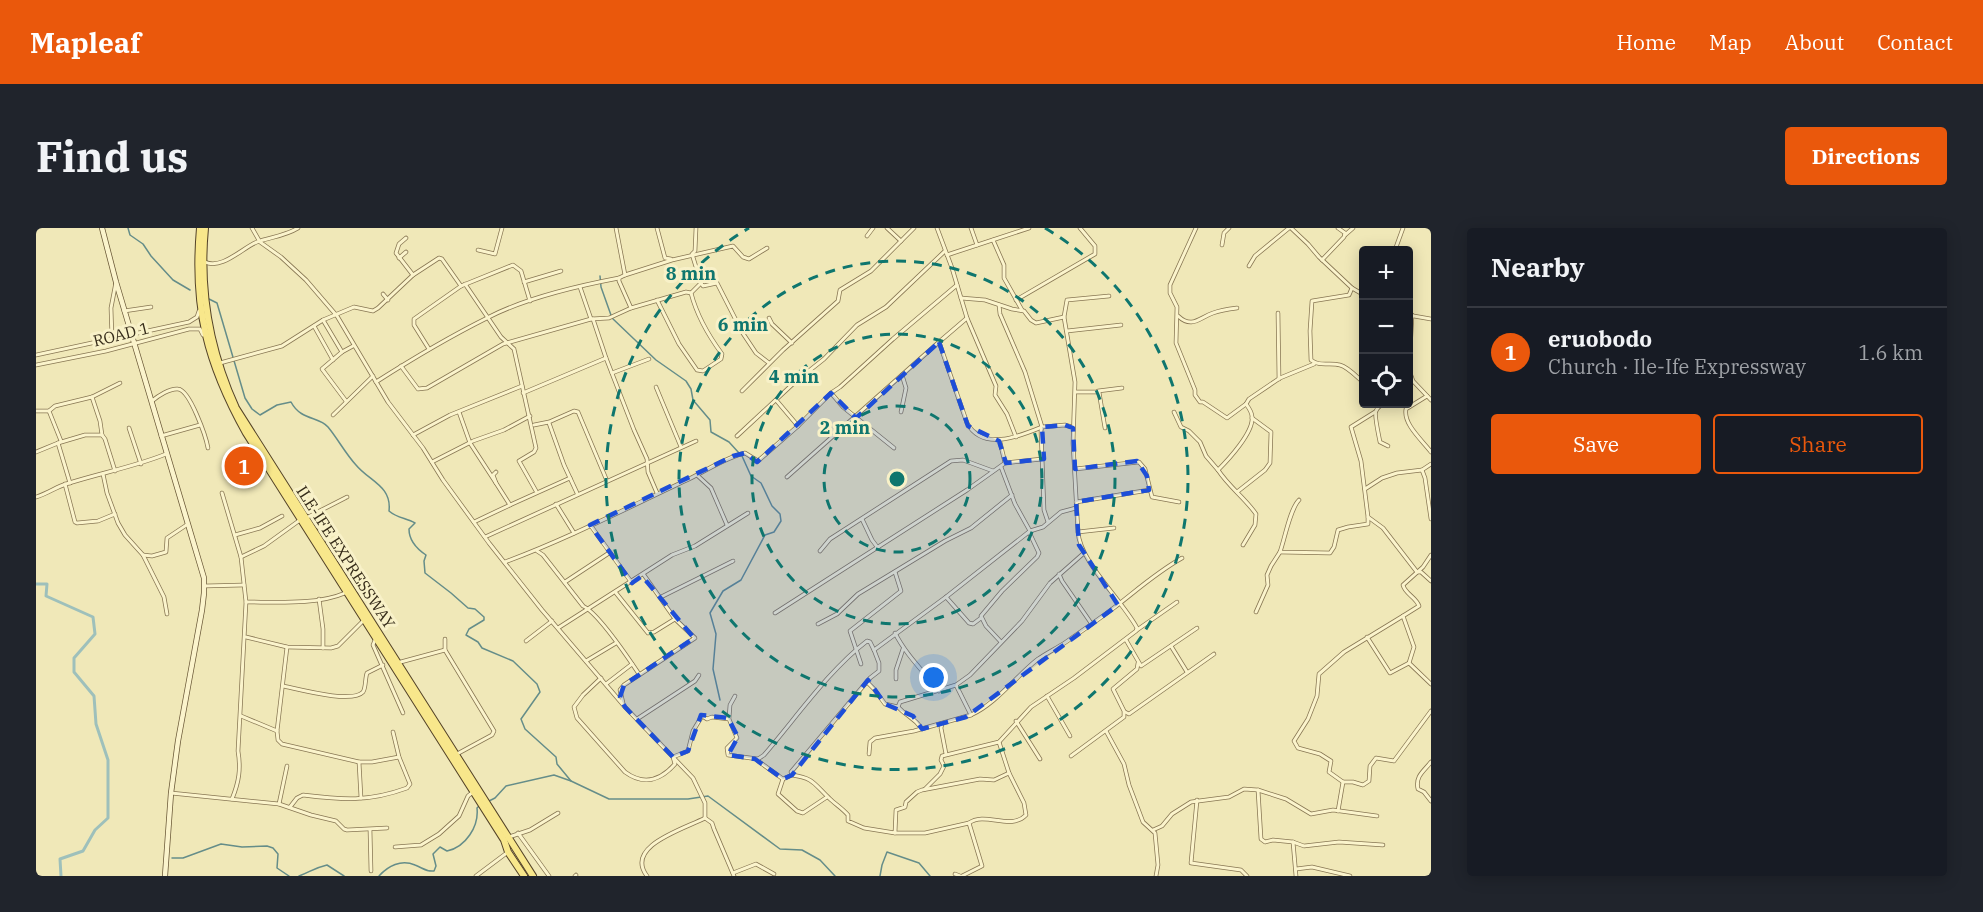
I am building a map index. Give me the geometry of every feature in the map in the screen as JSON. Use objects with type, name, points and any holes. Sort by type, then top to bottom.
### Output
[{"type":"main road","points":[[102,228],[166,454],[201,566],[204,586],[202,610],[171,793],[165,876]]},
{"type":"main road","name":"ILE-IFE EXPRESSWAY","points":[[200,228],[198,273],[200,306],[206,339],[228,401],[246,433],[456,754],[484,804],[533,876]]},
{"type":"main road","name":"ILE-IFE EXPRESSWAY","points":[[206,228],[203,261],[204,292],[208,320],[227,389],[236,408],[303,519]]},
{"type":"main road","name":"ILE-IFE EXPRESSWAY","points":[[334,566],[364,619],[396,663],[473,791],[484,804]]},
{"type":"main road","name":"ILE-IFE EXPRESSWAY","points":[[507,839],[508,852],[524,876]]},
{"type":"street","points":[[252,228],[260,242],[281,257],[306,280],[337,316],[388,402],[485,537],[552,621],[625,707],[693,778],[701,792],[705,818],[711,823],[733,874],[756,864],[774,874]]},
{"type":"street","points":[[203,261],[209,264],[216,263],[260,242],[289,234],[298,228]]},
{"type":"street","points":[[478,250],[495,254],[502,228]]},
{"type":"street","points":[[616,228],[625,275]]},
{"type":"street","points":[[657,228],[665,258],[672,260]]},
{"type":"street","points":[[692,254],[695,251],[696,228]]},
{"type":"street","points":[[867,236],[873,228]]},
{"type":"street","points":[[887,228],[901,241]]},
{"type":"street","points":[[742,391],[838,301],[840,290],[871,271],[914,228]]},
{"type":"street","points":[[937,228],[967,318],[996,386],[997,398],[1007,414],[1016,437]]},
{"type":"street","points":[[971,228],[977,245]]},
{"type":"street","points":[[947,255],[1029,228]]},
{"type":"street","points":[[1016,300],[1095,254],[1095,246],[1080,228]]},
{"type":"street","points":[[1196,228],[1170,285],[1170,293],[1177,307],[1176,343],[1196,390],[1195,395],[1200,402],[1227,418],[1246,404],[1248,399],[1279,379],[1299,368],[1314,364],[1341,365],[1359,379]]},
{"type":"street","points":[[1222,245],[1224,233],[1229,228]]},
{"type":"street","points":[[1249,266],[1255,256],[1290,228],[1359,292]]},
{"type":"street","points":[[1338,228],[1345,235]]},
{"type":"street","points":[[1322,260],[1353,228]]},
{"type":"street","points":[[1396,246],[1403,228]]},
{"type":"street","points":[[406,238],[402,239],[396,253],[413,275]]},
{"type":"street","points":[[993,240],[1004,265],[1004,278],[1022,310]]},
{"type":"street","points":[[376,382],[487,317],[530,301],[619,278],[692,254],[733,246],[749,259],[767,248]]},
{"type":"street","points":[[737,436],[824,359],[857,325],[886,307],[945,251]]},
{"type":"street","points":[[399,258],[406,252]]},
{"type":"street","points":[[692,254],[702,284]]},
{"type":"street","points":[[219,363],[282,346],[332,315],[337,316],[354,307],[373,311],[388,300],[413,275],[440,258],[514,349],[536,448],[534,452],[519,460],[536,491]]},
{"type":"street","points":[[429,349],[414,325],[414,319],[463,285],[513,265],[521,271],[530,301]]},
{"type":"street","points":[[524,282],[561,271]]},
{"type":"street","points":[[619,278],[631,308]]},
{"type":"street","points":[[112,339],[111,308],[116,282]]},
{"type":"street","points":[[402,366],[418,389],[426,388],[508,343],[592,319],[609,318],[631,308],[691,292],[702,284],[717,284],[742,332],[756,352],[769,364]]},
{"type":"street","points":[[505,562],[535,551],[738,455],[744,453],[758,461],[831,393],[957,285]]},
{"type":"street","points":[[580,287],[647,459],[648,472],[657,493]]},
{"type":"street","points":[[1314,364],[1311,360],[1311,301],[1349,295],[1352,288]]},
{"type":"street","points":[[657,300],[687,357],[697,370],[703,371],[721,359],[722,354],[701,322],[691,292]]},
{"type":"street","points":[[383,294],[388,300]]},
{"type":"street","points":[[1109,296],[1066,300],[1064,317],[1076,392],[1073,428],[1077,532],[1079,545],[1120,602],[1137,631]]},
{"type":"street","points":[[961,297],[985,300],[1026,311],[1031,320],[1036,323],[1064,317]]},
{"type":"street","points":[[999,305],[1000,314],[1024,372],[1042,427],[1044,510],[1048,522]]},
{"type":"street","name":"ROAD 1","points":[[36,355],[189,322],[197,317],[200,306]]},
{"type":"street","points":[[124,310],[151,307]]},
{"type":"street","points":[[1177,315],[1189,323],[1197,322],[1212,313],[1237,308]]},
{"type":"street","points":[[1278,313],[1279,379]]},
{"type":"street","points":[[1413,316],[1431,319]]},
{"type":"street","points":[[769,318],[772,324],[792,343]]},
{"type":"street","points":[[788,477],[967,318]]},
{"type":"street","points":[[323,320],[342,352]]},
{"type":"street","points":[[1066,331],[1121,325]]},
{"type":"street","points":[[314,326],[333,360]]},
{"type":"street","name":"ROAD 1","points":[[36,364],[106,351],[194,328],[200,329],[206,339]]},
{"type":"street","points":[[105,341],[106,351]]},
{"type":"street","points":[[939,342],[969,427],[984,437],[999,441],[1042,427],[1065,425],[1073,428]]},
{"type":"street","points":[[346,400],[322,369],[353,346]]},
{"type":"street","points":[[1409,354],[1409,370],[1413,381],[1431,400]]},
{"type":"street","points":[[523,393],[606,358]]},
{"type":"street","points":[[612,373],[649,358]]},
{"type":"street","points":[[901,412],[906,388],[902,375]]},
{"type":"street","points":[[333,415],[373,376]]},
{"type":"street","points":[[36,411],[49,411],[55,406],[92,397],[120,383]]},
{"type":"street","points":[[413,435],[435,422],[522,386]]},
{"type":"street","points":[[656,387],[681,447]]},
{"type":"street","points":[[1076,392],[1122,388]]},
{"type":"street","points":[[151,401],[173,390],[183,391],[197,412],[208,448]]},
{"type":"street","points":[[1098,391],[1105,428]]},
{"type":"street","points":[[831,393],[843,407],[894,448]]},
{"type":"street","points":[[1428,396],[1406,409],[1405,415],[1431,452]]},
{"type":"street","points":[[92,397],[115,471]]},
{"type":"street","points":[[776,400],[798,426]]},
{"type":"street","points":[[1218,471],[1251,427],[1252,418],[1246,404]]},
{"type":"street","points":[[1280,552],[1330,553],[1334,547],[1338,530],[1368,524],[1365,489],[1351,427],[1379,408]]},
{"type":"street","points":[[49,411],[70,483]]},
{"type":"street","points":[[532,424],[535,426],[574,411],[578,412],[607,482]]},
{"type":"street","points":[[459,412],[470,443],[510,505]]},
{"type":"street","points":[[1174,412],[1181,427],[1189,431],[1200,442],[1206,456],[1228,486],[1237,492],[1256,514],[1255,525],[1243,545]]},
{"type":"street","points":[[1376,412],[1380,442],[1388,446]]},
{"type":"street","points":[[432,462],[530,416]]},
{"type":"street","points":[[1237,492],[1265,470],[1270,463],[1271,432],[1252,418]]},
{"type":"street","points":[[549,422],[578,493]]},
{"type":"street","points":[[161,436],[200,425]]},
{"type":"street","points":[[129,428],[141,464]]},
{"type":"street","points":[[36,452],[59,442],[85,435],[102,435]]},
{"type":"street","points":[[485,537],[696,441]]},
{"type":"street","points":[[999,441],[1005,463]]},
{"type":"street","points":[[36,497],[65,484],[141,464],[166,454]]},
{"type":"street","points":[[775,613],[967,490],[1005,463],[1042,459]]},
{"type":"street","points":[[820,551],[830,539],[951,461],[963,460],[993,471]]},
{"type":"street","points":[[1075,469],[1139,462],[1145,469],[1153,498],[1179,502]]},
{"type":"street","points":[[1365,489],[1382,478],[1397,473],[1422,470],[1431,464]]},
{"type":"street","points":[[946,597],[969,623],[973,624],[1039,553],[1001,467]]},
{"type":"street","points":[[1422,470],[1431,519]]},
{"type":"street","points":[[496,472],[493,475],[496,483]]},
{"type":"street","points":[[103,474],[107,493],[117,519],[125,535],[143,555],[164,597],[167,614]]},
{"type":"street","points":[[698,475],[711,488],[727,525]]},
{"type":"street","points":[[474,522],[536,491],[570,478]]},
{"type":"street","points":[[65,484],[75,522],[87,523],[115,514]]},
{"type":"street","points":[[1076,502],[1149,490]]},
{"type":"street","points":[[222,493],[241,557],[246,602],[246,637],[238,751],[240,774],[239,784],[232,799]]},
{"type":"street","points":[[818,624],[837,614],[858,594],[945,541],[971,528],[1012,495]]},
{"type":"street","points":[[241,557],[264,546],[303,519],[347,496]]},
{"type":"street","points":[[1256,612],[1268,585],[1267,576],[1287,533],[1294,505],[1299,500]]},
{"type":"street","points":[[556,504],[574,533]]},
{"type":"street","points":[[874,650],[1029,532],[1043,527],[1061,512],[1076,508]]},
{"type":"street","points":[[558,628],[632,583],[672,555],[695,546],[748,513]]},
{"type":"street","points":[[235,535],[260,528],[282,516]]},
{"type":"street","points":[[1368,517],[1383,528],[1417,572],[1421,572],[1431,581]]},
{"type":"street","points":[[107,518],[117,519]]},
{"type":"street","points":[[862,519],[878,548]]},
{"type":"street","points":[[143,555],[152,556],[166,552],[167,538],[188,524]]},
{"type":"street","points":[[590,525],[632,583]]},
{"type":"street","points":[[1077,532],[1114,528]]},
{"type":"street","points":[[535,551],[543,555],[583,606],[588,608],[640,675]]},
{"type":"street","points":[[565,583],[609,553]]},
{"type":"street","points":[[898,707],[904,700],[956,685],[970,675],[1022,621],[1050,583],[1084,553]]},
{"type":"street","points":[[1431,555],[1403,585],[1418,601],[1419,606],[1344,652],[1319,674],[1317,696],[1308,719],[1294,741],[1298,748],[1320,754],[1331,762],[1329,772],[1343,782],[1363,785],[1369,781],[1370,766],[1376,758],[1394,761],[1431,711]]},
{"type":"street","points":[[869,754],[870,742],[875,738],[922,729],[980,711],[1039,659],[1068,641],[1157,573],[1182,558]]},
{"type":"street","points":[[661,597],[733,561]]},
{"type":"street","points":[[861,664],[850,631],[901,591],[895,572]]},
{"type":"street","points":[[625,707],[620,697],[621,687],[695,638],[675,619],[644,574]]},
{"type":"street","points":[[1059,574],[1062,582],[1091,623]]},
{"type":"street","points":[[204,586],[244,585]]},
{"type":"street","points":[[246,602],[292,602],[337,596],[347,592]]},
{"type":"street","points":[[616,593],[648,633],[654,632],[675,619]]},
{"type":"street","points":[[319,599],[323,648]]},
{"type":"street","points":[[925,789],[942,771],[944,766],[942,756],[999,742],[1031,707],[1177,602]]},
{"type":"street","points":[[1367,637],[1390,673],[1409,663],[1414,647],[1403,616]]},
{"type":"street","points":[[981,618],[1002,642]]},
{"type":"street","points":[[246,637],[287,647],[338,646],[364,619]]},
{"type":"street","points":[[526,640],[552,621]]},
{"type":"street","points":[[1138,663],[1143,665],[1197,628]]},
{"type":"street","points":[[895,633],[903,649],[922,668],[939,691]]},
{"type":"street","points":[[377,638],[373,645],[403,713]]},
{"type":"street","points":[[445,639],[445,650],[494,731],[492,735],[456,754]]},
{"type":"street","points":[[1071,756],[1124,717],[1124,711],[1113,689],[1137,669],[1138,663],[1126,639]]},
{"type":"street","points":[[735,696],[730,705],[729,719],[737,738],[727,748],[728,754],[758,759],[764,755],[842,662],[857,648],[867,641],[870,642],[880,668],[879,671],[867,682],[791,772],[792,775]]},
{"type":"street","points":[[586,661],[616,643]]},
{"type":"street","points":[[1172,646],[1188,672]]},
{"type":"street","points":[[287,647],[277,731],[278,740],[282,744],[359,762],[399,757]]},
{"type":"street","points":[[896,679],[896,670],[903,649]]},
{"type":"street","points":[[396,663],[445,650]]},
{"type":"street","points":[[1124,711],[1129,714],[1214,654]]},
{"type":"street","points":[[1409,663],[1431,684]]},
{"type":"street","points":[[606,684],[632,664]]},
{"type":"street","points":[[283,686],[333,697],[360,694],[364,689],[367,673],[383,665]]},
{"type":"street","points":[[637,719],[695,681],[699,675]]},
{"type":"street","points":[[601,678],[583,695],[574,706],[574,711],[577,718],[625,772],[630,776],[645,780],[660,778],[675,764],[673,757]]},
{"type":"street","points":[[867,682],[885,704],[898,707],[904,714],[914,718],[922,729]]},
{"type":"street","points":[[956,685],[970,715]]},
{"type":"street","points":[[1047,696],[1070,736]]},
{"type":"street","points":[[241,716],[277,731]]},
{"type":"street","points":[[673,757],[688,751],[693,731],[702,716],[729,719]]},
{"type":"street","points":[[1017,721],[1040,759]]},
{"type":"street","points":[[942,723],[946,754]]},
{"type":"street","points":[[1106,731],[1124,764],[1143,822],[1153,830],[1157,842],[1156,876]]},
{"type":"street","points":[[290,807],[297,798],[303,795],[346,800],[391,794],[410,786],[393,732]]},
{"type":"street","points":[[827,797],[803,813],[797,811],[778,794],[783,779],[792,775],[810,778],[827,797],[843,809],[848,815],[848,821],[864,828],[895,832],[925,833],[977,819],[1013,821],[1022,819],[1026,814],[1024,803],[1009,773],[999,742]]},
{"type":"street","points":[[758,759],[783,779]]},
{"type":"street","points":[[359,762],[361,798]]},
{"type":"street","points":[[1431,762],[1418,776],[1416,783],[1418,789],[1424,792],[1431,801]]},
{"type":"street","points":[[279,804],[287,766]]},
{"type":"street","points":[[895,832],[896,810],[905,807],[906,802],[917,792],[980,779],[994,780],[1009,773]]},
{"type":"street","points":[[1338,811],[1343,782]]},
{"type":"street","points":[[1153,830],[1162,826],[1172,814],[1191,802],[1229,797],[1244,789],[1258,790],[1286,799],[1311,814],[1338,811],[1377,816]]},
{"type":"street","points":[[1258,790],[1261,839],[1265,842],[1274,840],[1304,846],[1339,842],[1383,845]]},
{"type":"street","points":[[395,847],[421,845],[439,834],[459,816],[468,796],[473,791]]},
{"type":"street","points":[[171,793],[279,804],[336,821],[347,830],[387,828]]},
{"type":"street","points":[[1197,800],[1191,863],[1241,870],[1247,876]]},
{"type":"street","points":[[507,839],[530,830],[558,813]]},
{"type":"street","points":[[647,876],[640,865],[646,848],[705,818]]},
{"type":"street","points":[[955,874],[961,876],[982,866],[969,823]]},
{"type":"street","points":[[370,830],[371,871]]},
{"type":"street","points":[[518,833],[549,876]]},
{"type":"street","points":[[1293,842],[1296,876]]},
{"type":"street","points":[[476,876],[508,852]]},
{"type":"street","points":[[1296,869],[1312,867],[1350,876]]},
{"type":"highlighted area","points":[[939,342],[968,426],[999,441],[1006,463],[1044,459],[1042,427],[1065,425],[1073,428],[1075,469],[1137,461],[1147,476],[1149,490],[1076,502],[1079,545],[1118,605],[966,717],[922,729],[913,716],[885,704],[868,680],[792,775],[783,779],[755,759],[728,755],[738,737],[728,718],[701,715],[688,751],[673,757],[625,707],[620,697],[624,685],[694,638],[642,576],[632,583],[590,525],[733,456],[745,453],[757,462],[831,393],[856,418]]},
{"type":"waterway","points":[[128,228],[130,235],[143,244],[173,280],[190,290]]},
{"type":"waterway","points":[[600,276],[601,287],[612,318],[656,360],[686,381],[691,389],[693,400],[710,420],[711,432],[729,442],[739,453]]},
{"type":"waterway","points":[[209,299],[217,303],[245,398],[252,409],[260,415],[277,405],[291,402],[300,412],[320,421],[332,432],[361,471],[383,490],[387,496],[389,511],[415,523],[409,529],[409,533],[414,544],[426,555],[425,573],[468,608],[475,609],[484,617],[484,620],[469,629],[466,635],[478,642],[482,648],[513,661],[537,684],[540,692],[521,719],[525,729],[556,757],[557,764],[571,781]]},
{"type":"waterway","points":[[720,700],[713,669],[716,634],[710,613],[723,591],[741,580],[765,535],[774,532],[781,521],[780,514],[772,506],[761,483],[751,476],[742,456]]},
{"type":"waterway","points":[[36,584],[47,584],[46,596],[93,617],[95,634],[74,658],[74,672],[94,696],[96,724],[108,760],[108,818],[95,830],[83,851],[60,859],[61,876]]},
{"type":"waterway","points":[[489,801],[506,786],[554,775],[609,799],[688,799],[708,796],[780,849],[802,850],[820,860],[835,876]]},
{"type":"waterway","points":[[379,876],[386,869],[400,863],[410,863],[434,871],[436,866],[433,854],[440,847],[447,851],[454,849],[470,835],[476,822],[479,806]]},
{"type":"waterway","points":[[172,858],[183,858],[221,844],[242,847],[267,846],[273,848],[278,854],[277,868],[289,876]]},
{"type":"waterway","points":[[880,876],[887,852],[919,863],[930,876]]},
{"type":"waterway","points":[[299,876],[327,865],[344,876]]},
{"type":"place","name":"eruobodo","points":[[244,466]]}]
